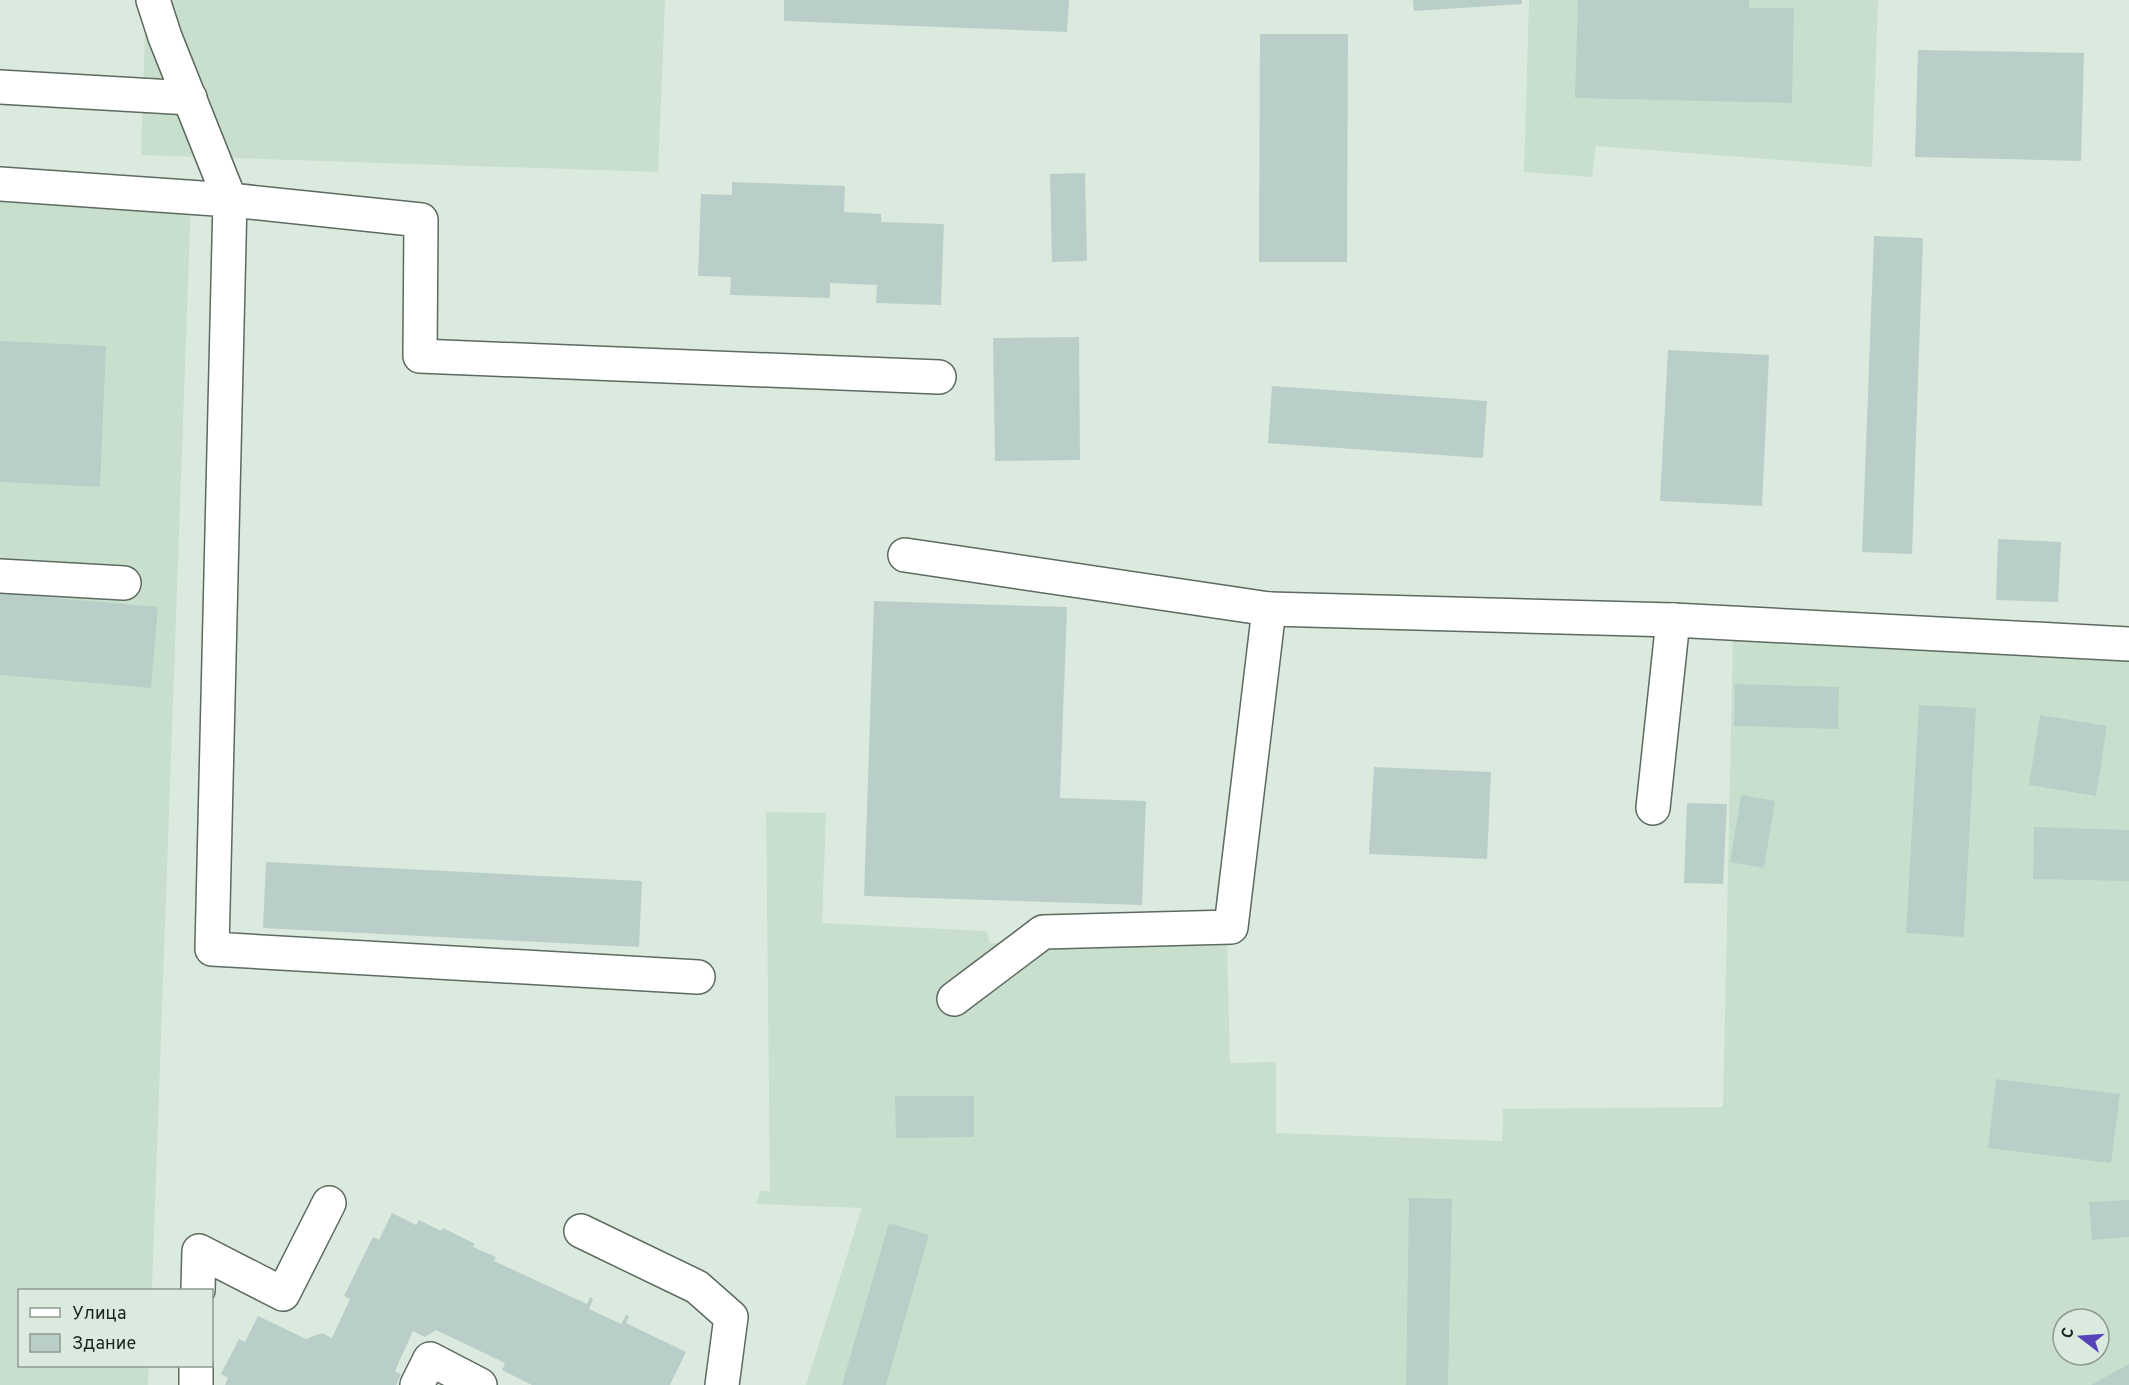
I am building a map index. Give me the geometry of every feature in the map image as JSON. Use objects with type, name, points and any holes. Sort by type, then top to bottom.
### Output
[{"type":"street","points":[[153,0],[230,200],[212,949],[698,977]]},
{"type":"street","points":[[0,87],[190,98]]},
{"type":"street","points":[[0,184],[230,200],[421,220],[420,356],[939,377]]},
{"type":"street","points":[[905,555],[1269,609],[1673,620],[2129,644]]},
{"type":"street","points":[[0,576],[124,583]]},
{"type":"street","points":[[954,999],[1043,932],[1231,927],[1269,609]]},
{"type":"street","points":[[1653,808],[1673,620]]},
{"type":"street","points":[[198,1289],[199,1251],[283,1294],[329,1203]]},
{"type":"street","points":[[581,1231],[697,1287],[731,1317],[722,1385]]},
{"type":"street","points":[[417,1385],[430,1359],[480,1385]]},
{"type":"street","points":[[196,1367],[196,1385]]},
{"type":"shaded area","points":[[146,0],[665,0],[658,172],[141,155]]},
{"type":"shaded area","points":[[1529,0],[1878,0],[1872,167],[1596,146],[1592,177],[1524,172]]},
{"type":"shaded area","points":[[0,194],[191,200],[152,1289],[18,1289],[18,1367],[149,1367],[148,1385],[0,1385]]},
{"type":"shaded area","points":[[1733,637],[2129,662],[2129,1385],[806,1385],[862,1208],[756,1204],[760,1191],[770,1191],[766,812],[826,813],[822,923],[986,931],[990,943],[1227,942],[1230,1063],[1276,1062],[1276,1133],[1502,1141],[1503,1109],[1723,1107]]},
{"type":"building","points":[[784,0],[1069,0],[1067,32],[784,21]]},
{"type":"building","points":[[1413,0],[1522,0],[1522,4],[1414,11]]},
{"type":"building","points":[[1578,0],[1749,0],[1749,8],[1794,8],[1792,103],[1575,98]]},
{"type":"building","points":[[1260,34],[1348,34],[1347,262],[1259,262]]},
{"type":"building","points":[[1918,50],[2084,53],[2081,161],[1915,157]]},
{"type":"building","points":[[1085,173],[1087,261],[1052,262],[1050,174]]},
{"type":"building","points":[[732,182],[845,186],[844,212],[881,214],[881,222],[944,224],[941,305],[876,303],[877,285],[830,283],[830,298],[730,295],[731,277],[698,276],[701,194],[732,195]]},
{"type":"building","points":[[1874,236],[1923,238],[1912,554],[1862,552]]},
{"type":"building","points":[[1079,337],[1080,460],[995,461],[993,338]]},
{"type":"building","points":[[0,341],[106,346],[100,487],[0,482]]},
{"type":"building","points":[[1668,350],[1769,355],[1762,506],[1660,501]]},
{"type":"building","points":[[1272,386],[1487,401],[1483,458],[1268,443]]},
{"type":"building","points":[[1998,539],[2061,542],[2058,602],[1996,600]]},
{"type":"building","points":[[0,593],[158,607],[151,688],[0,675]]},
{"type":"building","points":[[874,601],[1067,607],[1060,798],[1146,801],[1142,905],[864,896]]},
{"type":"building","points":[[1735,684],[1839,687],[1838,729],[1734,726]]},
{"type":"building","points":[[1919,705],[1976,708],[1964,937],[1906,933]]},
{"type":"building","points":[[2040,715],[2107,726],[2096,796],[2029,785]]},
{"type":"building","points":[[1374,767],[1491,772],[1487,859],[1369,854]]},
{"type":"building","points":[[1741,795],[1775,801],[1764,868],[1730,862]]},
{"type":"building","points":[[1687,803],[1727,804],[1723,884],[1684,883]]},
{"type":"building","points":[[2034,827],[2129,830],[2129,881],[2033,879]]},
{"type":"building","points":[[266,862],[642,881],[639,947],[263,928]]},
{"type":"building","points":[[1996,1079],[2120,1094],[2111,1163],[1988,1148]]},
{"type":"building","points":[[895,1096],[974,1096],[974,1137],[896,1138]]},
{"type":"building","points":[[1409,1198],[1452,1199],[1448,1385],[1406,1385]]},
{"type":"building","points":[[2129,1200],[2129,1237],[2092,1240],[2089,1202]]},
{"type":"building","points":[[392,1213],[416,1225],[419,1220],[441,1231],[443,1228],[475,1244],[473,1247],[496,1257],[494,1261],[587,1304],[590,1297],[593,1299],[589,1309],[621,1324],[626,1315],[629,1316],[626,1323],[686,1352],[670,1385],[532,1385],[502,1370],[505,1363],[436,1330],[425,1337],[413,1331],[395,1371],[401,1374],[396,1385],[225,1385],[228,1378],[221,1374],[239,1339],[245,1342],[258,1316],[306,1339],[322,1333],[332,1338],[350,1299],[344,1296],[373,1237],[379,1240]]},
{"type":"building","points":[[889,1223],[929,1235],[886,1385],[842,1385]]},
{"type":"building","points":[[2129,1364],[2129,1385],[2091,1385]]}]
